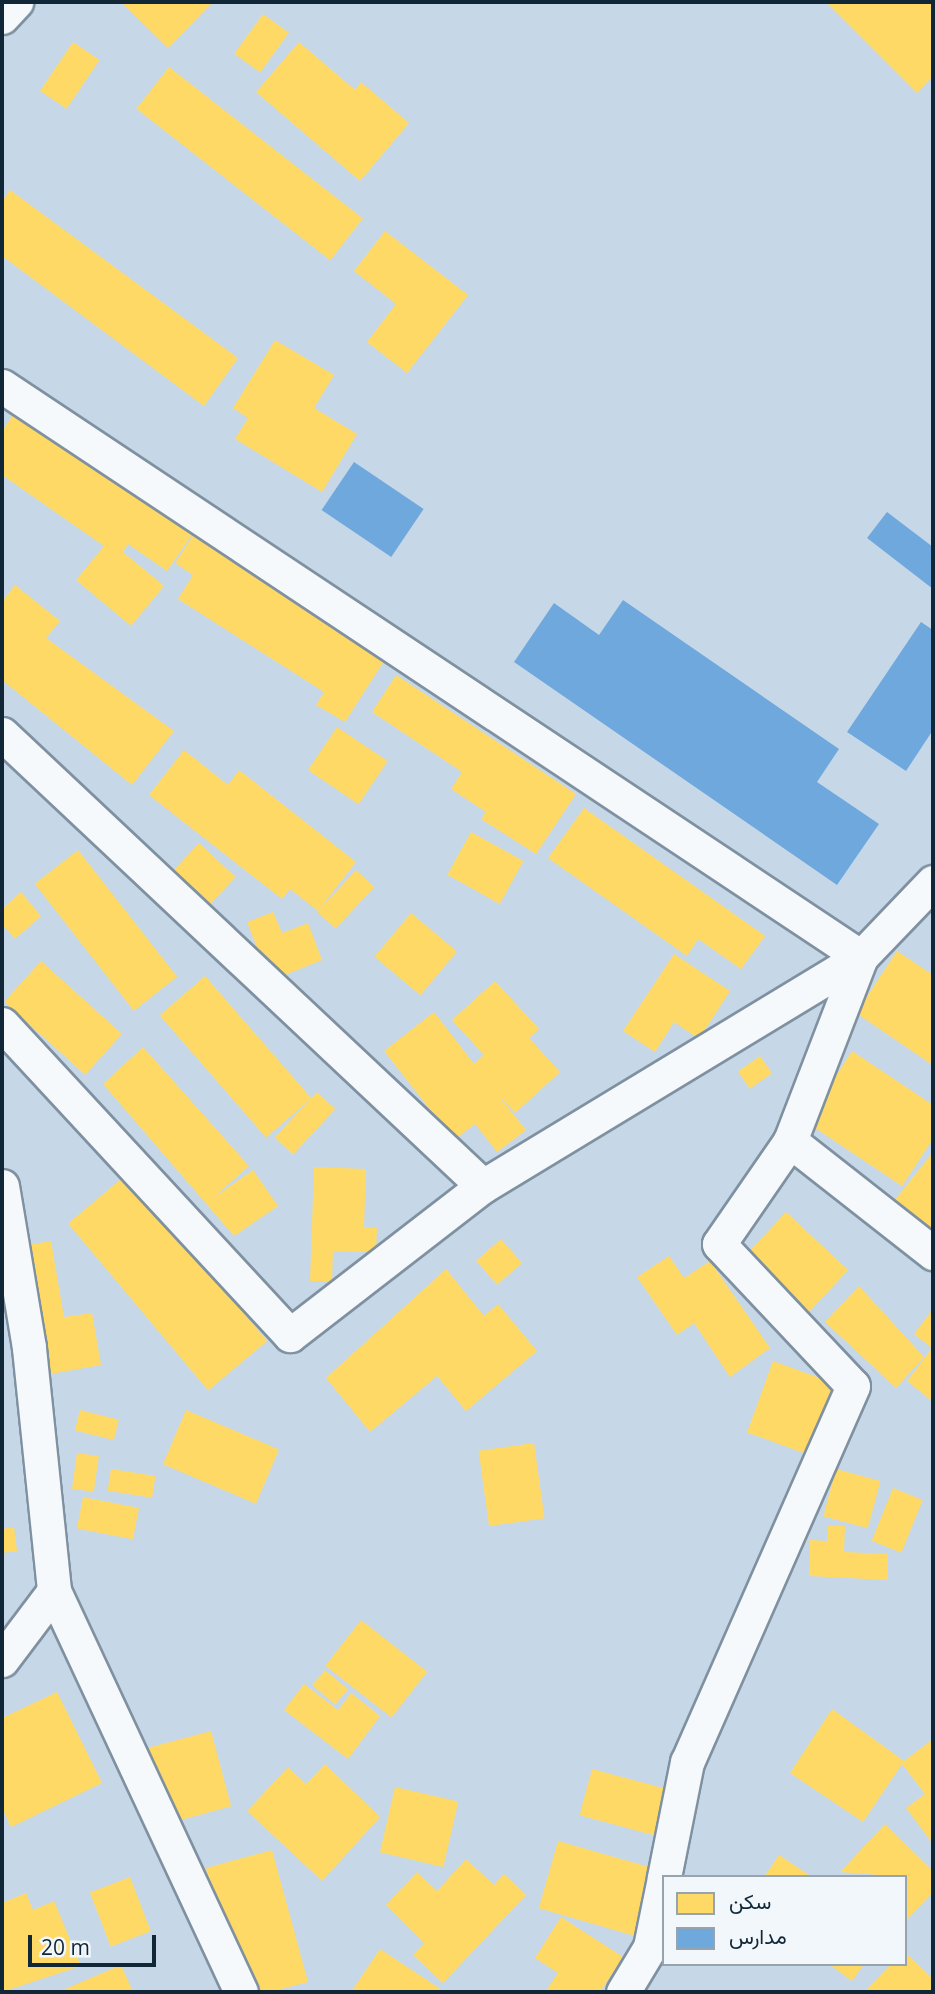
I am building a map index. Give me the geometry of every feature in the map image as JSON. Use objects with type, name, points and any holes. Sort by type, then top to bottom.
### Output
[{"type":"street","points":[[2,17],[16,2]]},
{"type":"street","points":[[2,386],[861,957]]},
{"type":"street","points":[[2,734],[483,1186]]},
{"type":"street","points":[[2,1024],[290,1335],[483,1186],[861,957],[922,915],[933,882]]},
{"type":"street","points":[[664,1875],[687,1762],[853,1387],[719,1244],[790,1141],[861,957]]},
{"type":"street","points":[[790,1141],[933,1253]]},
{"type":"street","points":[[2,1186],[29,1348],[54,1591],[241,1992]]},
{"type":"street","points":[[2,1660],[54,1591]]},
{"type":"street","points":[[623,1992],[650,1947],[662,1887]]},
{"type":"building: سكن","points":[[121,2],[213,2],[168,48]]},
{"type":"building: سكن","points":[[826,2],[933,2],[933,76],[917,93]]},
{"type":"building: سكن","points":[[263,14],[289,33],[260,72],[234,54]]},
{"type":"building: سكن","points":[[73,42],[100,60],[67,109],[40,91]]},
{"type":"building: سكن","points":[[299,42],[355,90],[361,82],[409,123],[360,181],[256,92]]},
{"type":"building: سكن","points":[[169,67],[363,218],[330,260],[136,109]]},
{"type":"building: سكن","points":[[10,190],[238,358],[204,406],[2,256],[2,201]]},
{"type":"building: سكن","points":[[385,231],[468,295],[407,373],[367,342],[396,304],[354,271]]},
{"type":"building: سكن","points":[[275,340],[334,375],[314,408],[357,434],[322,492],[235,439],[248,418],[233,408]]},
{"type":"building: سكن","points":[[17,409],[194,532],[167,571],[128,544],[123,552],[164,586],[131,626],[76,580],[104,546],[2,475],[2,431]]},
{"type":"building: سكن","points":[[196,531],[389,653],[345,722],[316,705],[324,692],[178,599],[193,575],[175,563]]},
{"type":"building: سكن","points":[[15,585],[60,621],[46,638],[174,731],[132,785],[2,680],[2,602]]},
{"type":"building: سكن","points":[[396,675],[576,794],[536,854],[481,819],[486,812],[451,789],[462,772],[372,712]]},
{"type":"building: سكن","points":[[337,727],[388,761],[358,804],[308,770]]},
{"type":"building: سكن","points":[[184,750],[228,785],[239,770],[356,862],[318,911],[290,889],[282,899],[149,795]]},
{"type":"building: سكن","points":[[584,808],[765,936],[741,969],[698,939],[687,956],[548,858]]},
{"type":"building: سكن","points":[[471,832],[523,861],[500,904],[447,875]]},
{"type":"building: سكن","points":[[199,843],[236,877],[202,913],[166,879]]},
{"type":"building: سكن","points":[[78,850],[177,977],[134,1011],[35,884]]},
{"type":"building: سكن","points":[[356,870],[374,887],[335,929],[317,912]]},
{"type":"building: سكن","points":[[21,892],[41,916],[15,939],[2,924],[2,909]]},
{"type":"building: سكن","points":[[273,912],[282,933],[308,923],[322,960],[270,981],[247,922]]},
{"type":"building: سكن","points":[[411,913],[457,952],[420,995],[374,957]]},
{"type":"building: سكن","points":[[897,951],[933,975],[931,1064],[856,1013]]},
{"type":"building: سكن","points":[[674,954],[730,991],[699,1039],[674,1022],[655,1052],[623,1031]]},
{"type":"building: سكن","points":[[41,961],[122,1034],[85,1075],[4,1002]]},
{"type":"building: سكن","points":[[205,976],[311,1098],[266,1138],[160,1015]]},
{"type":"building: سكن","points":[[495,981],[539,1029],[529,1038],[560,1072],[515,1113],[498,1095],[526,1130],[497,1152],[475,1124],[454,1140],[384,1051],[434,1012],[474,1064],[484,1055],[452,1020]]},
{"type":"building: سكن","points":[[143,1047],[249,1166],[213,1198],[253,1170],[278,1206],[234,1236],[103,1084]]},
{"type":"building: سكن","points":[[852,1051],[933,1105],[933,1139],[902,1186],[806,1122]]},
{"type":"building: سكن","points":[[760,1056],[772,1073],[750,1089],[738,1071]]},
{"type":"building: سكن","points":[[317,1092],[335,1109],[293,1154],[275,1137]]},
{"type":"building: سكن","points":[[933,1152],[933,1241],[890,1206]]},
{"type":"building: سكن","points":[[314,1167],[366,1169],[364,1227],[377,1228],[376,1252],[333,1251],[332,1281],[310,1281]]},
{"type":"building: سكن","points":[[127,1174],[267,1341],[208,1390],[68,1223]]},
{"type":"building: سكن","points":[[786,1212],[848,1270],[805,1317],[742,1259]]},
{"type":"building: سكن","points":[[501,1239],[522,1263],[497,1285],[476,1261]]},
{"type":"building: سكن","points":[[51,1241],[64,1317],[92,1313],[101,1365],[39,1376],[17,1247]]},
{"type":"building: سكن","points":[[669,1256],[684,1278],[710,1261],[770,1348],[730,1377],[694,1323],[677,1335],[637,1277]]},
{"type":"building: سكن","points":[[446,1269],[484,1316],[498,1304],[537,1351],[466,1411],[437,1376],[370,1432],[326,1378]]},
{"type":"building: سكن","points":[[859,1286],[924,1357],[896,1388],[825,1322]]},
{"type":"building: سكن","points":[[933,1309],[933,1402],[907,1381],[932,1348],[914,1334]]},
{"type":"building: سكن","points":[[773,1361],[841,1386],[815,1457],[747,1432]]},
{"type":"building: سكن","points":[[80,1410],[119,1420],[114,1440],[75,1430]]},
{"type":"building: سكن","points":[[186,1410],[279,1449],[256,1504],[163,1464]]},
{"type":"building: سكن","points":[[534,1443],[545,1518],[489,1526],[479,1451]]},
{"type":"building: سكن","points":[[77,1453],[99,1456],[94,1492],[72,1489]]},
{"type":"building: سكن","points":[[111,1469],[155,1476],[152,1498],[108,1491]]},
{"type":"building: سكن","points":[[836,1469],[880,1481],[868,1528],[823,1516]]},
{"type":"building: سكن","points":[[893,1488],[923,1500],[901,1553],[872,1541]]},
{"type":"building: سكن","points":[[83,1497],[139,1508],[133,1539],[77,1528]]},
{"type":"building: سكن","points":[[828,1526],[845,1526],[844,1552],[888,1554],[888,1580],[809,1576],[810,1540],[827,1541]]},
{"type":"building: سكن","points":[[14,1527],[17,1551],[2,1553],[2,1529]]},
{"type":"building: سكن","points":[[361,1620],[427,1672],[391,1717],[325,1666]]},
{"type":"building: سكن","points":[[325,1670],[348,1689],[335,1705],[312,1685]]},
{"type":"building: سكن","points":[[304,1684],[338,1710],[351,1693],[380,1716],[348,1759],[284,1710]]},
{"type":"building: سكن","points":[[57,1692],[102,1783],[11,1827],[2,1808],[2,1718]]},
{"type":"building: سكن","points":[[832,1709],[904,1761],[933,1739],[933,1844],[906,1808],[925,1794],[902,1764],[863,1822],[790,1773]]},
{"type":"building: سكن","points":[[211,1731],[231,1806],[167,1823],[147,1748]]},
{"type":"building: سكن","points":[[325,1764],[380,1817],[322,1881],[247,1811],[288,1767],[306,1784]]},
{"type":"building: سكن","points":[[592,1769],[671,1790],[659,1837],[580,1815]]},
{"type":"building: سكن","points":[[395,1787],[458,1802],[443,1867],[380,1852]]},
{"type":"building: سكن","points":[[885,1824],[933,1871],[933,1892],[907,1920],[907,1875],[840,1872]]},
{"type":"building: سكن","points":[[558,1841],[656,1869],[637,1936],[539,1908]]},
{"type":"building: سكن","points":[[272,1850],[308,1982],[270,1992],[221,1992],[193,1888],[210,1883],[206,1868]]},
{"type":"building: سكن","points":[[779,1855],[809,1875],[765,1875]]},
{"type":"building: سكن","points":[[466,1859],[494,1885],[504,1874],[526,1895],[443,1983],[413,1955],[424,1943],[386,1905],[417,1872],[437,1891]]},
{"type":"building: سكن","points":[[130,1877],[151,1931],[111,1947],[90,1892]]},
{"type":"building: سكن","points":[[26,1893],[33,1910],[54,1901],[81,1966],[2,1992],[2,1903]]},
{"type":"building: سكن","points":[[561,1917],[623,1957],[600,1992],[545,1992],[558,1973],[535,1958]]},
{"type":"building: سكن","points":[[380,1949],[445,1992],[351,1992]]},
{"type":"building: سكن","points":[[907,1954],[933,1979],[933,1992],[864,1992],[889,1966],[907,1966]]},
{"type":"building: سكن","points":[[121,1965],[133,1992],[58,1992]]},
{"type":"building: سكن","points":[[832,1966],[863,1966],[852,1981]]},
{"type":"building: مدارس","points":[[354,462],[424,509],[391,557],[322,510]]},
{"type":"building: مدارس","points":[[887,512],[933,547],[933,589],[867,538]]},
{"type":"building: مدارس","points":[[623,600],[839,749],[817,782],[879,824],[837,885],[514,662],[554,603],[599,635]]},
{"type":"building: مدارس","points":[[921,622],[933,630],[933,730],[906,771],[847,732]]}]
